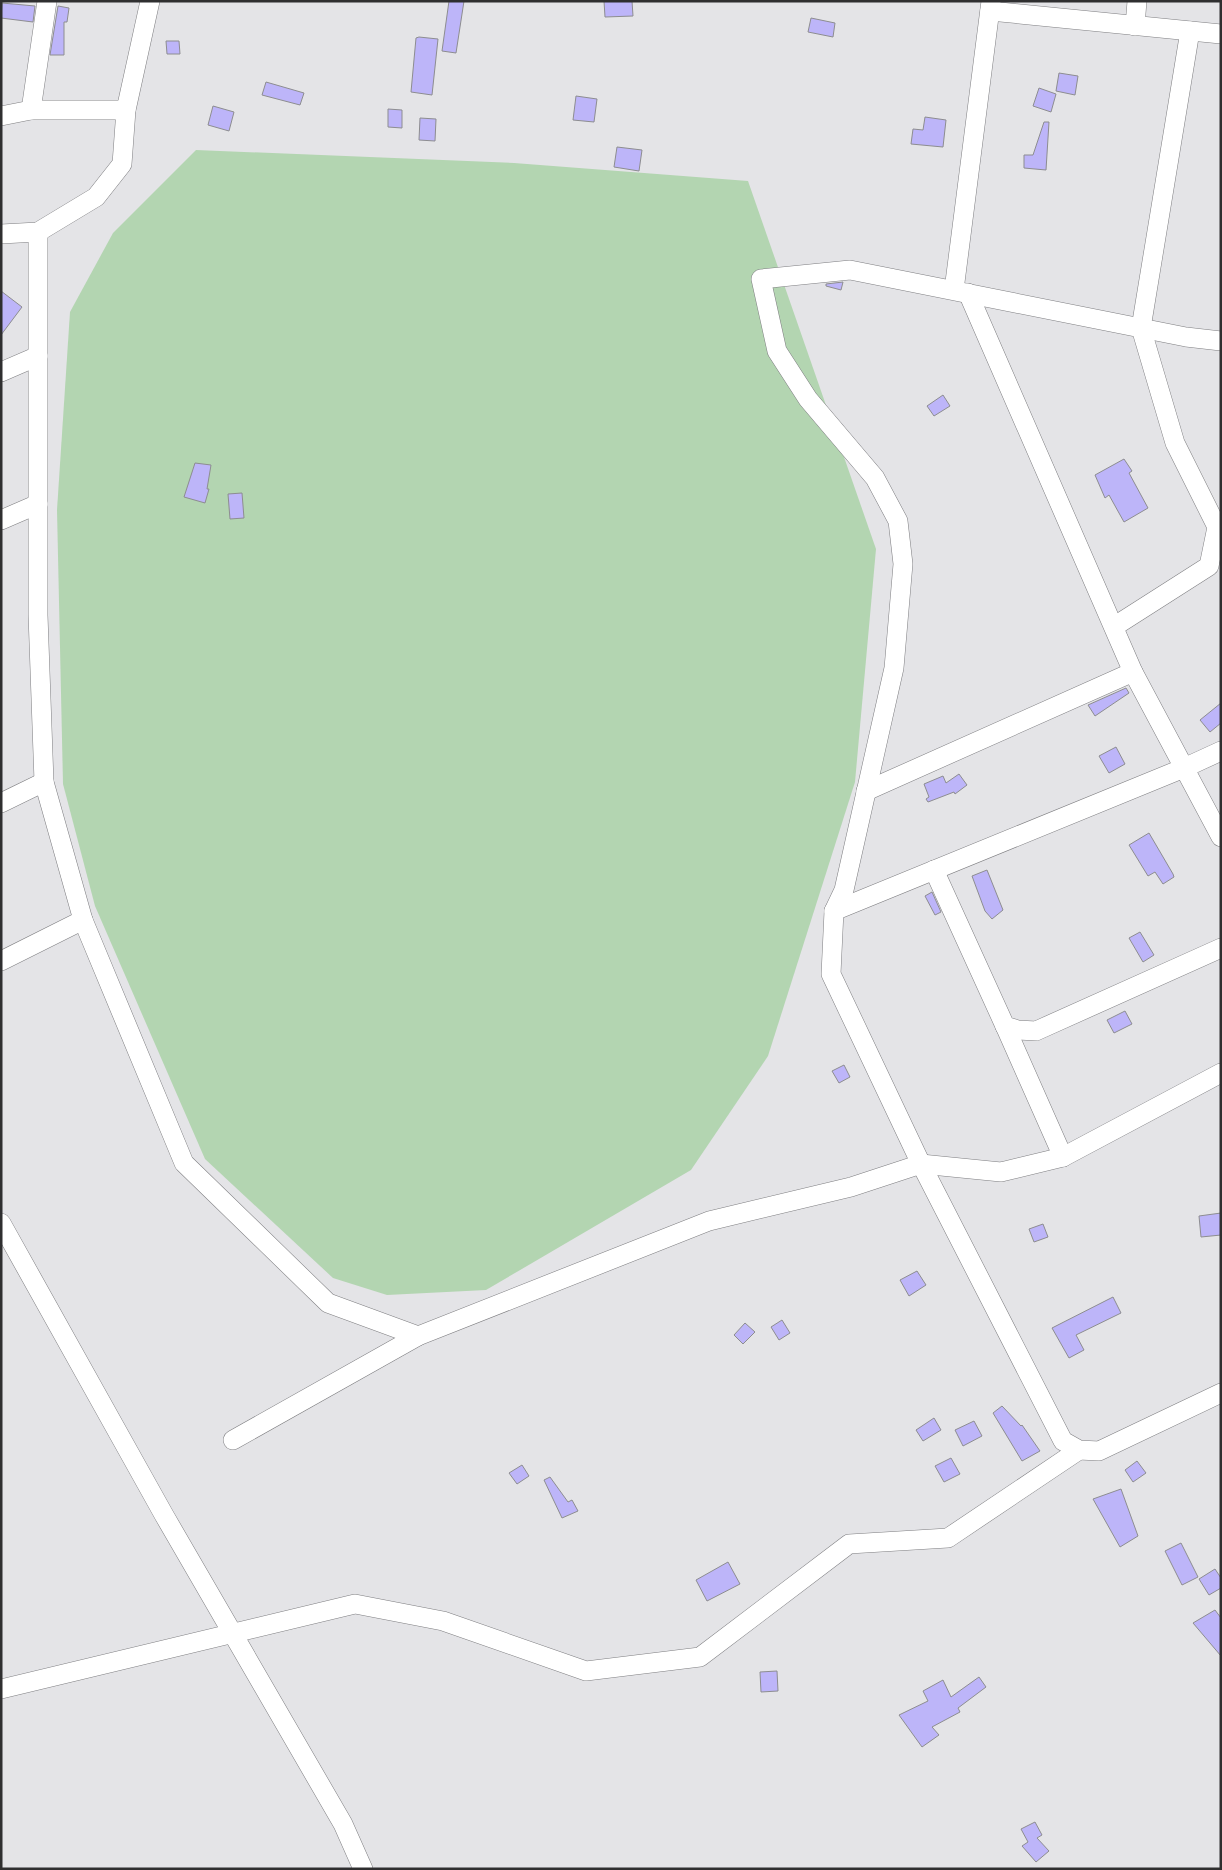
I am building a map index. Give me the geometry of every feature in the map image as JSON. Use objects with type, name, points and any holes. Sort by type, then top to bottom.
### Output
[{"type":"street","points":[[31,110],[48,1]]},
{"type":"street","points":[[1,234],[38,232],[96,197],[122,164],[126,110],[150,1]]},
{"type":"street","points":[[1135,26],[1137,1]]},
{"type":"street","points":[[1221,34],[1135,26],[990,6],[961,292],[1114,626],[1133,672],[1221,837]]},
{"type":"street","points":[[1114,626],[1209,566],[1218,527],[1175,443],[1141,328],[1190,31]]},
{"type":"street","points":[[1,116],[31,110],[126,110]]},
{"type":"street","points":[[38,232],[38,615],[44,782],[84,920],[184,1163],[328,1303],[418,1336]]},
{"type":"street","points":[[1221,341],[1141,328],[850,270],[761,279],[777,351],[808,400],[875,478],[898,521],[903,564],[894,668],[844,890],[834,911],[831,974],[921,1164],[1063,1440],[1079,1450],[1099,1451],[1221,1393]]},
{"type":"street","points":[[1,372],[38,356]]},
{"type":"street","points":[[1,520],[38,504]]},
{"type":"street","points":[[866,791],[1133,672]]},
{"type":"street","points":[[834,911],[1184,768],[1221,751]]},
{"type":"street","points":[[1,803],[44,782]]},
{"type":"street","points":[[934,870],[1063,1157]]},
{"type":"street","points":[[1,961],[84,920]]},
{"type":"street","points":[[1005,1026],[1018,1030],[1036,1031],[1221,948]]},
{"type":"street","points":[[233,1440],[418,1336],[709,1221],[852,1187],[921,1164],[1001,1172],[1063,1157],[1221,1073]]},
{"type":"street","points":[[1,1223],[164,1515],[343,1824],[363,1869]]},
{"type":"street","points":[[1,1689],[355,1604],[443,1621],[586,1671],[700,1657],[849,1544],[948,1538],[1079,1450]]},
{"type":"green space","points":[[196,150],[514,163],[748,181],[876,549],[855,782],[768,1056],[691,1170],[486,1290],[387,1295],[333,1278],[205,1159],[95,906],[63,784],[57,510],[70,312],[113,233]]},
{"type":"building","points":[[449,1],[464,1],[456,53],[442,51]]},
{"type":"building","points":[[604,1],[632,1],[633,16],[605,17]]},
{"type":"building","points":[[2,3],[35,6],[33,22],[1,18]]},
{"type":"building","points":[[58,6],[69,8],[67,22],[64,22],[64,55],[50,55]]},
{"type":"building","points":[[811,18],[835,23],[833,37],[808,32]]},
{"type":"building","points":[[416,38],[438,39],[432,95],[411,92]]},
{"type":"building","points":[[166,41],[179,41],[180,54],[167,54]]},
{"type":"building","points":[[1059,73],[1078,76],[1075,95],[1056,91]]},
{"type":"building","points":[[266,82],[304,93],[300,105],[262,95]]},
{"type":"building","points":[[1039,88],[1056,94],[1051,112],[1033,106]]},
{"type":"building","points":[[576,96],[597,99],[594,122],[573,120]]},
{"type":"building","points":[[213,106],[234,112],[229,131],[208,125]]},
{"type":"building","points":[[388,109],[402,110],[402,128],[388,127]]},
{"type":"building","points":[[925,117],[946,120],[943,147],[911,144],[913,129],[923,130]]},
{"type":"building","points":[[420,118],[436,119],[435,141],[419,140]]},
{"type":"building","points":[[1044,122],[1049,122],[1046,170],[1024,168],[1024,155],[1033,155]]},
{"type":"building","points":[[617,147],[642,150],[639,171],[614,167]]},
{"type":"building","points":[[843,282],[841,290],[826,286],[826,284]]},
{"type":"building","points":[[1,291],[22,307],[1,335]]},
{"type":"building","points":[[943,395],[950,406],[934,416],[927,406]]},
{"type":"building","points":[[1124,459],[1132,471],[1129,473],[1148,508],[1124,522],[1109,495],[1105,498],[1095,475]]},
{"type":"building","points":[[195,463],[211,465],[207,489],[209,489],[205,503],[184,497]]},
{"type":"building","points":[[242,493],[244,518],[230,519],[228,494]]},
{"type":"building","points":[[1126,688],[1129,693],[1095,716],[1088,705]]},
{"type":"building","points":[[1221,703],[1221,723],[1210,732],[1200,720]]},
{"type":"building","points":[[1116,747],[1125,764],[1109,773],[1099,756]]},
{"type":"building","points":[[959,774],[967,785],[955,794],[954,792],[928,802],[926,799],[929,797],[924,784],[943,776],[946,783]]},
{"type":"building","points":[[1149,833],[1174,877],[1163,884],[1155,872],[1148,876],[1129,845]]},
{"type":"building","points":[[987,870],[1003,910],[992,919],[985,911],[972,876]]},
{"type":"building","points":[[932,892],[941,912],[935,915],[925,896]]},
{"type":"building","points":[[1140,932],[1154,955],[1143,962],[1129,938]]},
{"type":"building","points":[[1125,1011],[1132,1024],[1114,1033],[1107,1020]]},
{"type":"building","points":[[844,1065],[850,1077],[839,1083],[832,1071]]},
{"type":"building","points":[[1221,1213],[1221,1235],[1201,1237],[1199,1216]]},
{"type":"building","points":[[1043,1224],[1048,1237],[1034,1242],[1029,1229]]},
{"type":"building","points":[[917,1271],[926,1285],[909,1296],[900,1280]]},
{"type":"building","points":[[1113,1297],[1121,1313],[1076,1335],[1084,1350],[1069,1358],[1052,1328]]},
{"type":"building","points":[[782,1320],[790,1333],[779,1340],[771,1327]]},
{"type":"building","points":[[745,1323],[755,1332],[743,1344],[734,1335]]},
{"type":"building","points":[[1002,1406],[1022,1425],[1040,1451],[1022,1461],[993,1413]]},
{"type":"building","points":[[934,1418],[941,1430],[923,1441],[916,1430]]},
{"type":"building","points":[[974,1421],[982,1436],[963,1446],[955,1430]]},
{"type":"building","points":[[951,1458],[960,1474],[944,1482],[935,1466]]},
{"type":"building","points":[[1137,1461],[1146,1473],[1133,1482],[1125,1470]]},
{"type":"building","points":[[522,1465],[529,1476],[517,1484],[509,1473]]},
{"type":"building","points":[[550,1477],[568,1502],[572,1500],[578,1511],[562,1518],[544,1480]]},
{"type":"building","points":[[1121,1489],[1138,1536],[1120,1547],[1093,1499]]},
{"type":"building","points":[[1181,1543],[1198,1577],[1182,1585],[1165,1551]]},
{"type":"building","points":[[728,1562],[740,1584],[707,1601],[696,1580]]},
{"type":"building","points":[[1215,1569],[1221,1578],[1221,1588],[1209,1595],[1199,1579]]},
{"type":"building","points":[[1215,1610],[1221,1618],[1221,1656],[1193,1623]]},
{"type":"building","points":[[777,1671],[778,1691],[761,1692],[760,1672]]},
{"type":"building","points":[[979,1677],[986,1687],[958,1708],[960,1712],[932,1727],[939,1735],[922,1747],[899,1715],[928,1701],[923,1691],[943,1680],[951,1697]]},
{"type":"building","points":[[1035,1822],[1042,1835],[1037,1838],[1049,1851],[1036,1862],[1022,1846],[1028,1842],[1021,1829]]}]
